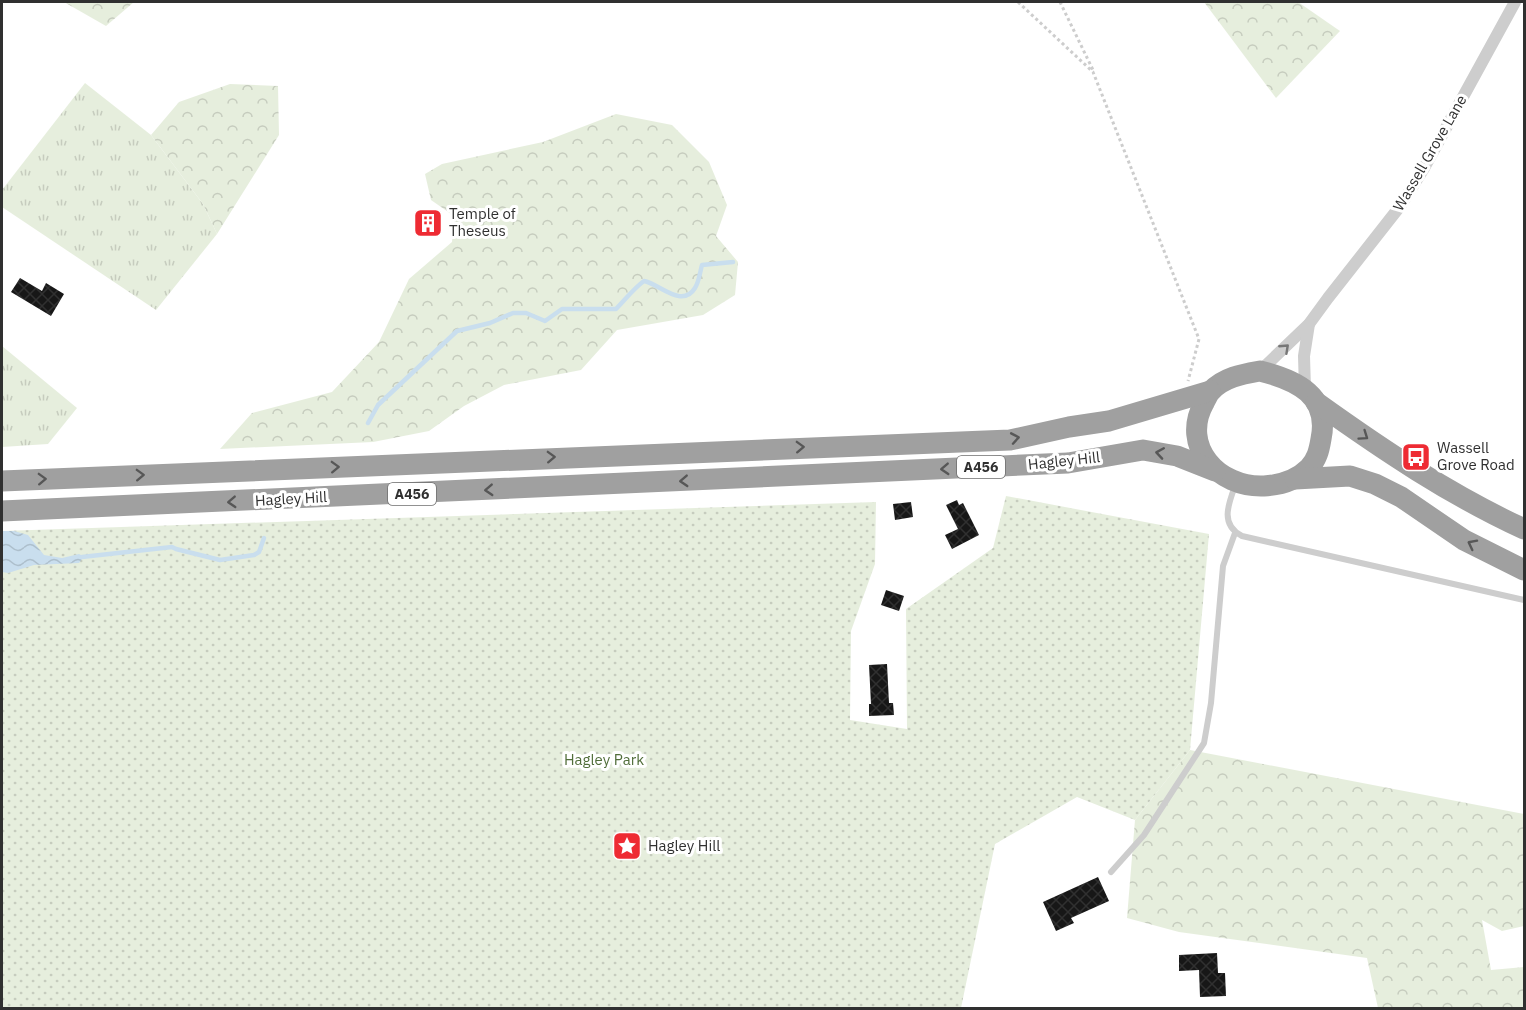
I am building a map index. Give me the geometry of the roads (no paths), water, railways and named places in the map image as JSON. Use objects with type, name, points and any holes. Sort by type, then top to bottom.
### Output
[{"type":"highway","points":[[1524,529],[1481,509],[1398,460],[1294,382],[1260,371],[1230,377],[1210,391],[1198,414],[1195,429],[1198,444],[1204,457],[1215,471],[1225,478],[1252,487],[1279,485],[1295,479],[1350,476],[1375,484],[1401,497],[1464,540],[1524,570]]},
{"type":"highway","name":"Hagley Hill","points":[[2,481],[1011,440],[1109,421],[1210,391]]},
{"type":"highway","points":[[1295,479],[1316,460],[1320,447],[1323,417],[1311,395]]},
{"type":"highway","name":"Hagley Hill","points":[[2,512],[1068,463],[1143,450],[1176,456],[1215,471]]},
{"type":"street","name":"Wassell Grove Lane","points":[[1260,371],[1309,324],[1401,205],[1424,168],[1515,2]]},
{"type":"street","name":"Wassell Grove Lane","points":[[1309,324],[1304,356],[1311,395]]},
{"type":"lane","points":[[1236,481],[1227,515],[1228,522],[1235,532],[1242,536],[1524,600]]},
{"type":"lane","points":[[1111,872],[1144,835],[1204,743],[1211,703],[1222,567],[1235,532]]},
{"type":"water","points":[[2,531],[14,531],[28,535],[44,555],[62,558],[79,554],[82,559],[79,563],[34,565],[8,573],[2,572]]},
{"type":"waterway","points":[[368,423],[378,405],[457,331],[490,323],[513,313],[526,313],[545,321],[562,309],[616,309],[644,281],[671,294],[684,296],[690,294],[695,288],[702,265],[733,262]]},
{"type":"waterway","points":[[82,557],[172,547],[220,560],[254,555],[259,552],[264,538]]},
{"type":"place","name":"Temple of Theseus","points":[[428,223]]},
{"type":"place","name":"Wassell Grove Road","points":[[1416,457]]},
{"type":"place","name":"Hagley Hill","points":[[627,846]]},
{"type":"park label","name":"Hagley Park","points":[[604,760]]}]
